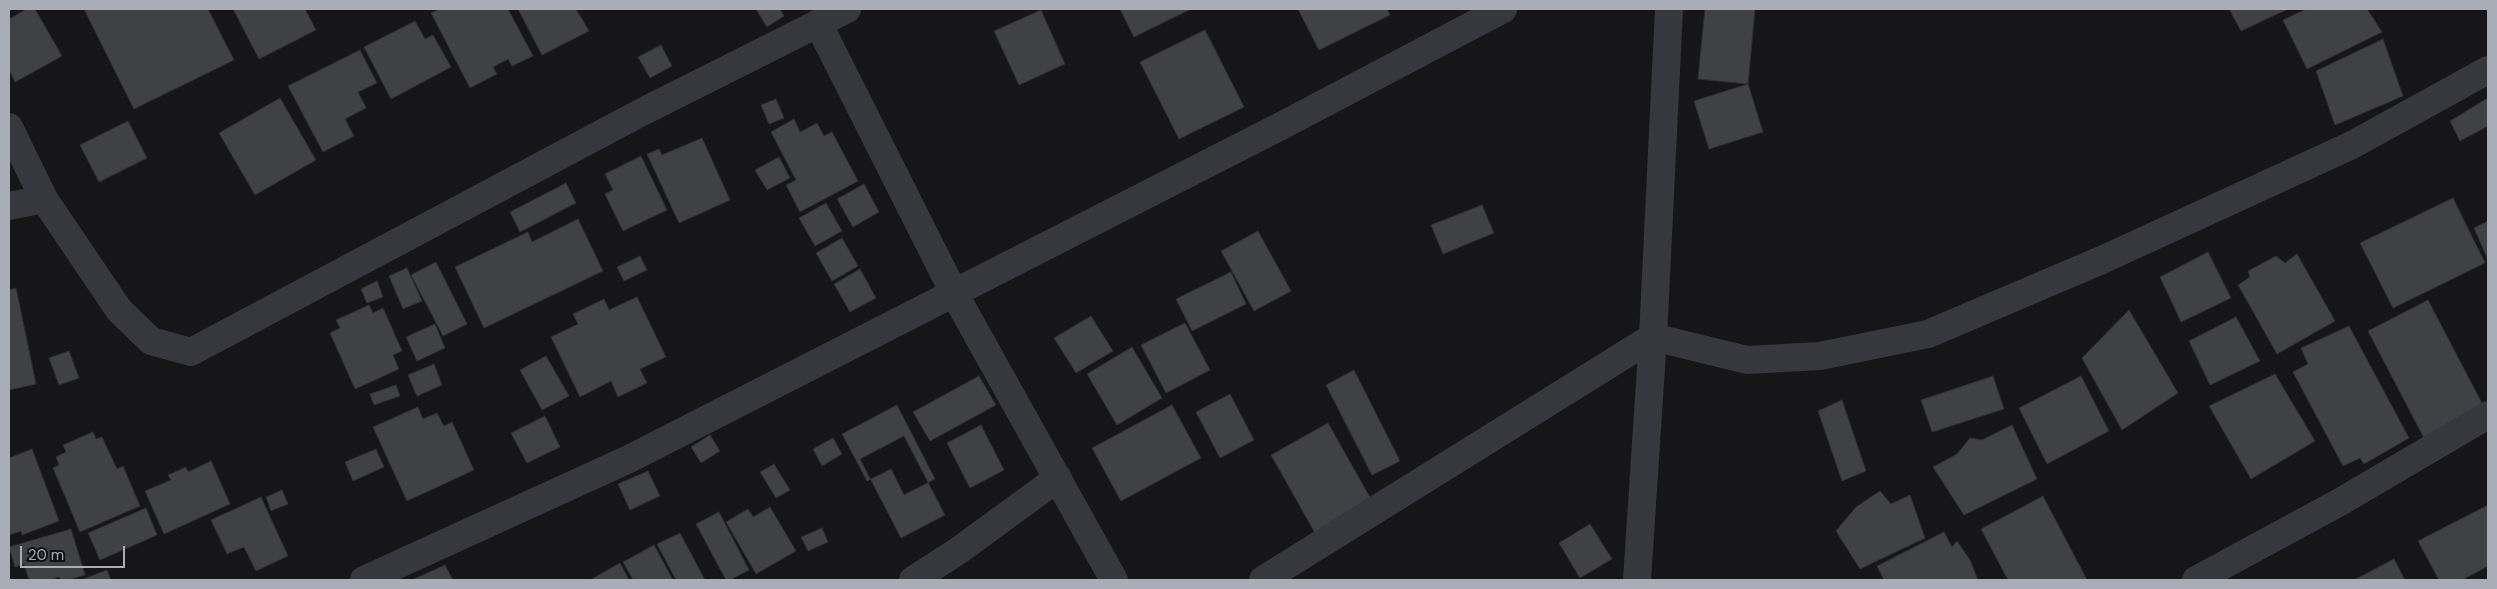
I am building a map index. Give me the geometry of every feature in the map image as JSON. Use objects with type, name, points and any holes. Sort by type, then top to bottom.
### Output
[{"type":"street","points":[[9,127],[44,199],[119,310],[151,341],[191,352],[642,112],[847,9]]},
{"type":"street","points":[[364,580],[629,459],[1281,126],[1503,9]]},
{"type":"street","points":[[1637,580],[1653,337],[1669,9]]},
{"type":"street","points":[[818,23],[954,293],[1114,580]]},
{"type":"street","points":[[1263,580],[1653,337],[1747,360],[1820,356],[1928,334],[2104,259],[2352,145],[2488,70]]},
{"type":"street","points":[[9,206],[44,199]]},
{"type":"street","points":[[2196,580],[2340,502],[2488,415]]},
{"type":"street","points":[[913,580],[958,551],[1058,478]]},
{"type":"building","points":[[27,9],[35,9],[62,56],[15,82],[9,70],[9,19]]},
{"type":"building","points":[[84,9],[208,9],[234,60],[134,109]]},
{"type":"building","points":[[233,9],[305,9],[316,30],[259,59]]},
{"type":"building","points":[[440,9],[508,9],[533,56],[512,66],[508,59],[493,67],[497,74],[470,88],[431,13]]},
{"type":"building","points":[[518,9],[576,9],[589,31],[542,55]]},
{"type":"building","points":[[756,9],[780,9],[784,16],[767,27]]},
{"type":"building","points":[[1120,9],[1191,9],[1134,37]]},
{"type":"building","points":[[1298,9],[1387,9],[1390,15],[1319,50]]},
{"type":"building","points":[[1705,9],[1755,9],[1748,84],[1698,79]]},
{"type":"building","points":[[2229,9],[2288,9],[2241,31]]},
{"type":"building","points":[[2306,9],[2367,9],[2382,32],[2307,69],[2283,20]]},
{"type":"building","points":[[1041,10],[1065,64],[1019,85],[994,31]]},
{"type":"building","points":[[415,21],[425,39],[433,35],[451,67],[391,99],[364,47]]},
{"type":"building","points":[[1205,30],[1244,107],[1179,139],[1140,62]]},
{"type":"building","points":[[2383,39],[2403,96],[2335,125],[2316,71]]},
{"type":"building","points":[[661,45],[672,66],[650,78],[638,57]]},
{"type":"building","points":[[360,50],[377,83],[358,92],[366,108],[345,119],[354,136],[323,152],[288,86]]},
{"type":"building","points":[[1748,84],[1763,132],[1709,149],[1694,101]]},
{"type":"building","points":[[280,98],[316,160],[255,195],[219,133]]},
{"type":"building","points":[[2488,98],[2488,126],[2460,141],[2450,121]]},
{"type":"building","points":[[776,99],[784,118],[769,124],[761,105]]},
{"type":"building","points":[[794,119],[800,132],[817,123],[824,136],[832,132],[858,181],[800,212],[786,185],[796,180],[771,132]]},
{"type":"building","points":[[128,121],[147,158],[99,182],[80,145]]},
{"type":"building","points":[[702,138],[730,200],[679,223],[647,154],[659,149],[662,155]]},
{"type":"building","points":[[641,156],[667,210],[623,231],[605,194],[613,190],[605,174]]},
{"type":"building","points":[[779,157],[790,178],[767,190],[755,170]]},
{"type":"building","points":[[566,183],[576,203],[520,232],[510,212]]},
{"type":"building","points":[[864,184],[879,212],[853,227],[837,199]]},
{"type":"building","points":[[2453,198],[2485,263],[2393,308],[2360,243]]},
{"type":"building","points":[[826,203],[842,231],[815,246],[799,218]]},
{"type":"building","points":[[1482,205],[1494,233],[1443,254],[1431,225]]},
{"type":"building","points":[[578,219],[603,271],[484,328],[455,267],[528,232],[532,242]]},
{"type":"building","points":[[2488,221],[2488,260],[2474,228]]},
{"type":"building","points":[[1258,231],[1291,291],[1254,311],[1221,251]]},
{"type":"building","points":[[842,238],[858,266],[832,281],[816,253]]},
{"type":"building","points":[[2208,252],[2231,298],[2181,322],[2160,277]]},
{"type":"building","points":[[2297,254],[2335,321],[2277,354],[2238,285],[2250,277],[2248,271],[2276,256],[2285,263]]},
{"type":"building","points":[[640,256],[647,270],[624,281],[617,267]]},
{"type":"building","points":[[436,262],[467,324],[443,336],[411,275]]},
{"type":"building","points":[[407,268],[422,301],[403,309],[389,276]]},
{"type":"building","points":[[860,269],[876,298],[850,312],[834,284]]},
{"type":"building","points":[[1231,272],[1246,304],[1192,331],[1176,299]]},
{"type":"building","points":[[377,281],[383,297],[367,303],[361,289]]},
{"type":"building","points":[[16,288],[36,384],[9,390],[9,290]]},
{"type":"building","points":[[637,297],[666,357],[640,369],[647,383],[618,397],[611,381],[580,397],[551,337],[578,324],[573,314],[604,299],[609,310]]},
{"type":"building","points":[[2428,300],[2485,409],[2425,440],[2368,331]]},
{"type":"building","points":[[369,305],[373,313],[383,308],[402,351],[393,355],[399,369],[355,389],[330,333],[340,328],[336,320]]},
{"type":"building","points":[[2129,310],[2178,393],[2122,430],[2082,358]]},
{"type":"building","points":[[1091,316],[1113,351],[1076,373],[1054,338]]},
{"type":"building","points":[[2236,317],[2260,361],[2210,385],[2189,341]]},
{"type":"building","points":[[1185,323],[1210,370],[1166,393],[1141,345]]},
{"type":"building","points":[[435,324],[445,348],[417,361],[406,337]]},
{"type":"building","points":[[2349,326],[2409,438],[2364,464],[2360,458],[2343,466],[2293,372],[2308,364],[2301,348]]},
{"type":"building","points":[[1132,347],[1162,398],[1117,425],[1087,374]]},
{"type":"building","points":[[69,351],[79,378],[59,385],[49,358]]},
{"type":"building","points":[[546,356],[569,396],[542,410],[520,370]]},
{"type":"building","points":[[434,364],[442,385],[417,396],[408,375]]},
{"type":"building","points":[[1354,370],[1400,461],[1372,475],[1326,385]]},
{"type":"building","points":[[2275,374],[2315,441],[2251,479],[2209,406]]},
{"type":"building","points":[[979,376],[996,405],[930,441],[913,412]]},
{"type":"building","points":[[1993,376],[2004,409],[1932,432],[1921,400]]},
{"type":"building","points":[[2081,376],[2109,431],[2047,464],[2019,408]]},
{"type":"building","points":[[396,385],[400,396],[374,405],[370,394]]},
{"type":"building","points":[[1230,394],[1254,440],[1220,458],[1196,412]]},
{"type":"building","points":[[1842,400],[1866,471],[1842,481],[1818,411]]},
{"type":"building","points":[[897,405],[935,479],[904,495],[891,469],[867,481],[842,434]]},
{"type":"building","points":[[1172,405],[1201,458],[1121,501],[1092,448]]},
{"type":"building","points":[[418,407],[423,419],[437,413],[444,426],[452,422],[474,470],[407,501],[373,427]]},
{"type":"building","points":[[545,416],[560,447],[527,463],[511,433]]},
{"type":"building","points":[[1328,423],[1376,508],[1319,540],[1271,455]]},
{"type":"building","points":[[981,425],[1004,470],[970,488],[947,443]]},
{"type":"building","points":[[2012,425],[2037,479],[1964,515],[1933,467],[1957,454],[1970,438],[1982,440]]},
{"type":"building","points":[[93,432],[96,439],[102,437],[117,469],[123,466],[140,506],[80,532],[53,468],[59,465],[56,457],[66,452],[63,445]]},
{"type":"building","points":[[710,435],[720,451],[701,463],[691,447]]},
{"type":"building","points":[[904,436],[945,515],[901,538],[860,459]]},
{"type":"building","points":[[833,438],[842,454],[822,466],[813,449]]},
{"type":"building","points":[[32,449],[59,521],[22,535],[21,531],[9,535],[9,458]]},
{"type":"building","points":[[376,449],[384,467],[353,481],[345,462]]},
{"type":"building","points":[[211,461],[230,504],[164,534],[145,491],[171,480],[168,475],[186,467],[188,472]]},
{"type":"building","points":[[774,464],[790,490],[776,498],[760,472]]},
{"type":"building","points":[[648,471],[660,496],[630,510],[618,484]]},
{"type":"building","points":[[282,490],[288,504],[271,511],[266,497]]},
{"type":"building","points":[[1880,491],[1891,504],[1910,495],[1925,538],[1860,569],[1836,531],[1856,507]]},
{"type":"building","points":[[2043,496],[2087,580],[2008,580],[1981,529]]},
{"type":"building","points":[[261,497],[288,556],[256,571],[244,547],[227,554],[211,520]]},
{"type":"building","points":[[2488,505],[2488,566],[2462,580],[2439,580],[2418,541]]},
{"type":"building","points":[[770,507],[796,551],[756,574],[726,522],[748,509],[753,517]]},
{"type":"building","points":[[146,508],[157,535],[100,560],[88,533]]},
{"type":"building","points":[[719,512],[749,570],[730,580],[726,580],[696,524]]},
{"type":"building","points":[[1590,524],[1612,559],[1580,578],[1559,543]]},
{"type":"building","points":[[822,528],[828,542],[808,551],[801,537]]},
{"type":"building","points":[[71,529],[85,575],[68,580],[61,580],[59,577],[49,580],[29,580],[24,564],[15,567],[9,547]]},
{"type":"building","points":[[1944,532],[1952,547],[1957,541],[1970,560],[1978,580],[1884,580],[1877,566]]},
{"type":"building","points":[[680,533],[705,580],[676,580],[657,544]]},
{"type":"building","points":[[654,545],[673,580],[633,580],[623,562]]},
{"type":"building","points":[[2394,559],[2405,580],[2354,580]]},
{"type":"building","points":[[620,563],[629,580],[590,580]]},
{"type":"building","points":[[445,565],[453,580],[412,580]]},
{"type":"building","points":[[107,570],[111,580],[81,580]]}]
